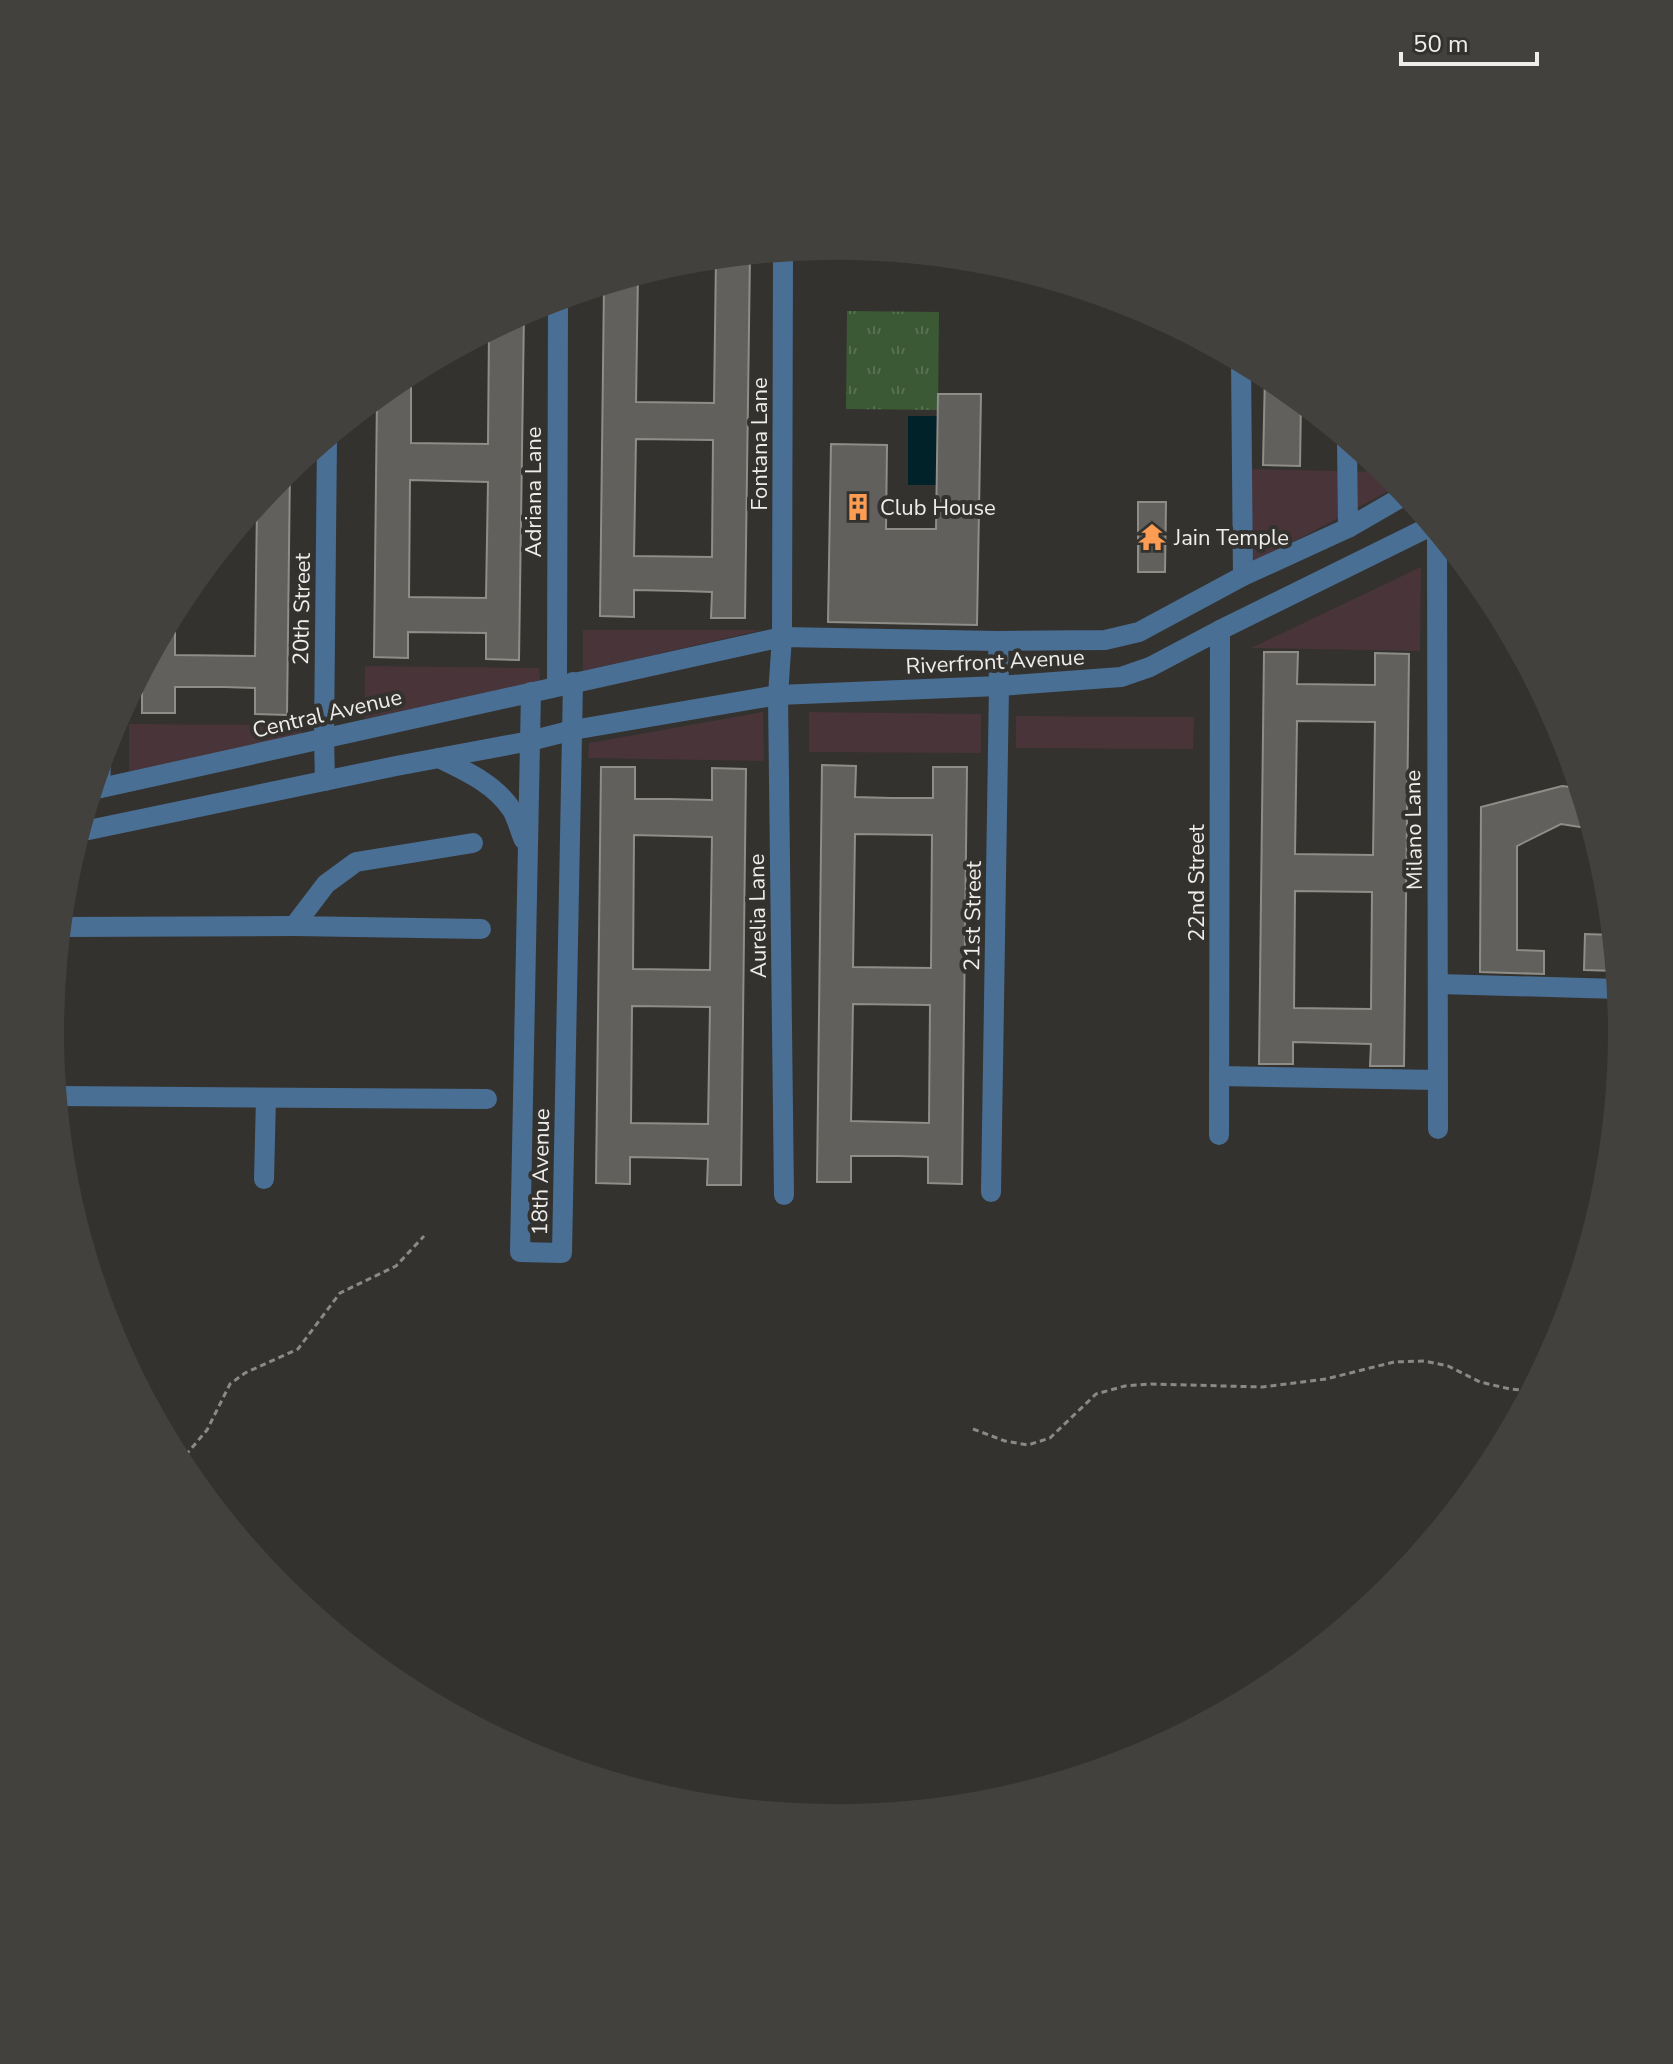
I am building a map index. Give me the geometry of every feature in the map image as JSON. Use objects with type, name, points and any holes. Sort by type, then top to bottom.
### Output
[{"type":"street","name":"Fontana Lane","points":[[782,637],[783,261]]},
{"type":"street","name":"Adriana Lane","points":[[558,311],[565,684]]},
{"type":"street","points":[[1241,374],[1243,576]]},
{"type":"street","name":"20th Street","points":[[325,781],[327,451]]},
{"type":"street","points":[[1347,452],[1348,528]]},
{"type":"street","name":"Riverfront Avenue","points":[[565,684],[782,637],[1105,640],[1139,632],[1243,576],[1348,528],[1396,500]]},
{"type":"street","name":"Riverfront Avenue","points":[[530,741],[573,730],[778,695],[999,686],[1121,677],[1150,667],[1423,530]]},
{"type":"street","name":"Milano Lane","points":[[1437,547],[1438,1129]]},
{"type":"street","name":"22nd Street","points":[[1219,1135],[1220,630]]},
{"type":"street","name":"Aurelia Lane","points":[[782,637],[778,695],[784,1195]]},
{"type":"street","name":"21st Street","points":[[991,1192],[998,641]]},
{"type":"street","name":"Central Avenue","points":[[104,787],[565,684]]},
{"type":"street","name":"18th Avenue","points":[[531,692],[520,1252],[562,1253],[573,730],[565,684]]},
{"type":"street","points":[[91,830],[530,741]]},
{"type":"street","points":[[439,758],[479,778],[495,791],[513,811],[529,855]]},
{"type":"street","points":[[294,926],[326,884],[356,862],[473,843]]},
{"type":"street","points":[[72,927],[481,929]]},
{"type":"street","points":[[1439,984],[1607,989]]},
{"type":"street","points":[[1219,1076],[1437,1080]]},
{"type":"street","points":[[67,1096],[487,1099]]},
{"type":"street","points":[[264,1179],[266,1098]]},
{"type":"path","points":[[188,1452],[207,1430],[230,1384],[245,1373],[298,1349],[340,1293],[396,1266],[424,1236]]},
{"type":"path","points":[[973,1429],[1005,1441],[1028,1445],[1050,1438],[1096,1394],[1125,1386],[1262,1387],[1326,1379],[1394,1362],[1424,1361],[1448,1366],[1480,1382],[1521,1390]]},
{"type":"shaded area","points":[[1252,469],[1368,472],[1388,491],[1250,565]]},
{"type":"shaded area","points":[[1421,567],[1420,651],[1251,648]]},
{"type":"shaded area","points":[[583,630],[762,630],[583,671]]},
{"type":"shaded area","points":[[365,666],[539,668],[540,681],[364,719]]},
{"type":"shaded area","points":[[763,712],[764,761],[588,758],[589,743]]},
{"type":"shaded area","points":[[809,712],[981,714],[981,753],[809,752]]},
{"type":"shaded area","points":[[1016,716],[1194,717],[1193,749],[1016,748]]},
{"type":"shaded area","points":[[129,724],[302,725],[302,736],[129,772]]},
{"type":"green space","points":[[847,311],[939,312],[938,410],[846,409]]},
{"type":"water","points":[[908,416],[938,416],[936,485],[908,485]]},
{"type":"building","points":[[750,265],[745,618],[711,618],[712,592],[634,590],[634,617],[600,616],[604,295],[638,286],[636,402],[714,403],[716,269]],"holes":[[[636,439],[713,440],[712,557],[634,556]]]},
{"type":"building","points":[[524,326],[519,660],[486,659],[486,633],[408,632],[408,658],[374,657],[377,411],[411,387],[411,443],[488,444],[489,342]],"holes":[[[410,480],[488,482],[486,598],[409,597]]]},
{"type":"building","points":[[1265,389],[1301,415],[1300,466],[1263,465]]},
{"type":"building","name":"Club House","points":[[938,394],[981,394],[977,625],[828,622],[831,444],[887,445],[886,529],[936,529]]},
{"type":"building","points":[[290,486],[287,715],[255,714],[255,688],[224,687],[175,687],[175,713],[142,713],[142,694],[175,633],[175,655],[255,656],[257,522]]},
{"type":"building","name":"Jain Temple","points":[[1138,502],[1166,502],[1165,572],[1138,572]]},
{"type":"building","points":[[1264,652],[1298,652],[1297,684],[1375,685],[1375,653],[1409,654],[1404,1066],[1370,1066],[1371,1044],[1293,1042],[1293,1064],[1259,1064]],"holes":[[[1297,721],[1375,722],[1373,855],[1295,854]],[[1295,891],[1372,892],[1371,1009],[1294,1008]]]},
{"type":"building","points":[[822,765],[856,766],[855,797],[891,798],[933,798],[933,767],[967,767],[962,1184],[928,1183],[928,1157],[900,1156],[851,1156],[851,1182],[817,1182]],"holes":[[[855,834],[932,835],[931,968],[853,967]],[[853,1004],[930,1005],[929,1123],[851,1121]]]},
{"type":"building","points":[[601,767],[635,767],[635,799],[712,800],[712,768],[746,769],[741,1185],[707,1185],[708,1159],[630,1157],[630,1184],[596,1183]],"holes":[[[634,835],[712,837],[710,970],[633,969]],[[632,1006],[710,1007],[708,1124],[631,1123]]]},
{"type":"building","points":[[1569,787],[1582,827],[1561,824],[1517,846],[1517,950],[1544,951],[1544,974],[1480,972],[1481,807]]},
{"type":"building","points":[[1585,934],[1602,935],[1606,971],[1584,970]]},
{"type":"place","name":"Club House","points":[[858,507]]},
{"type":"place","name":"Jain Temple","points":[[1152,537]]}]
